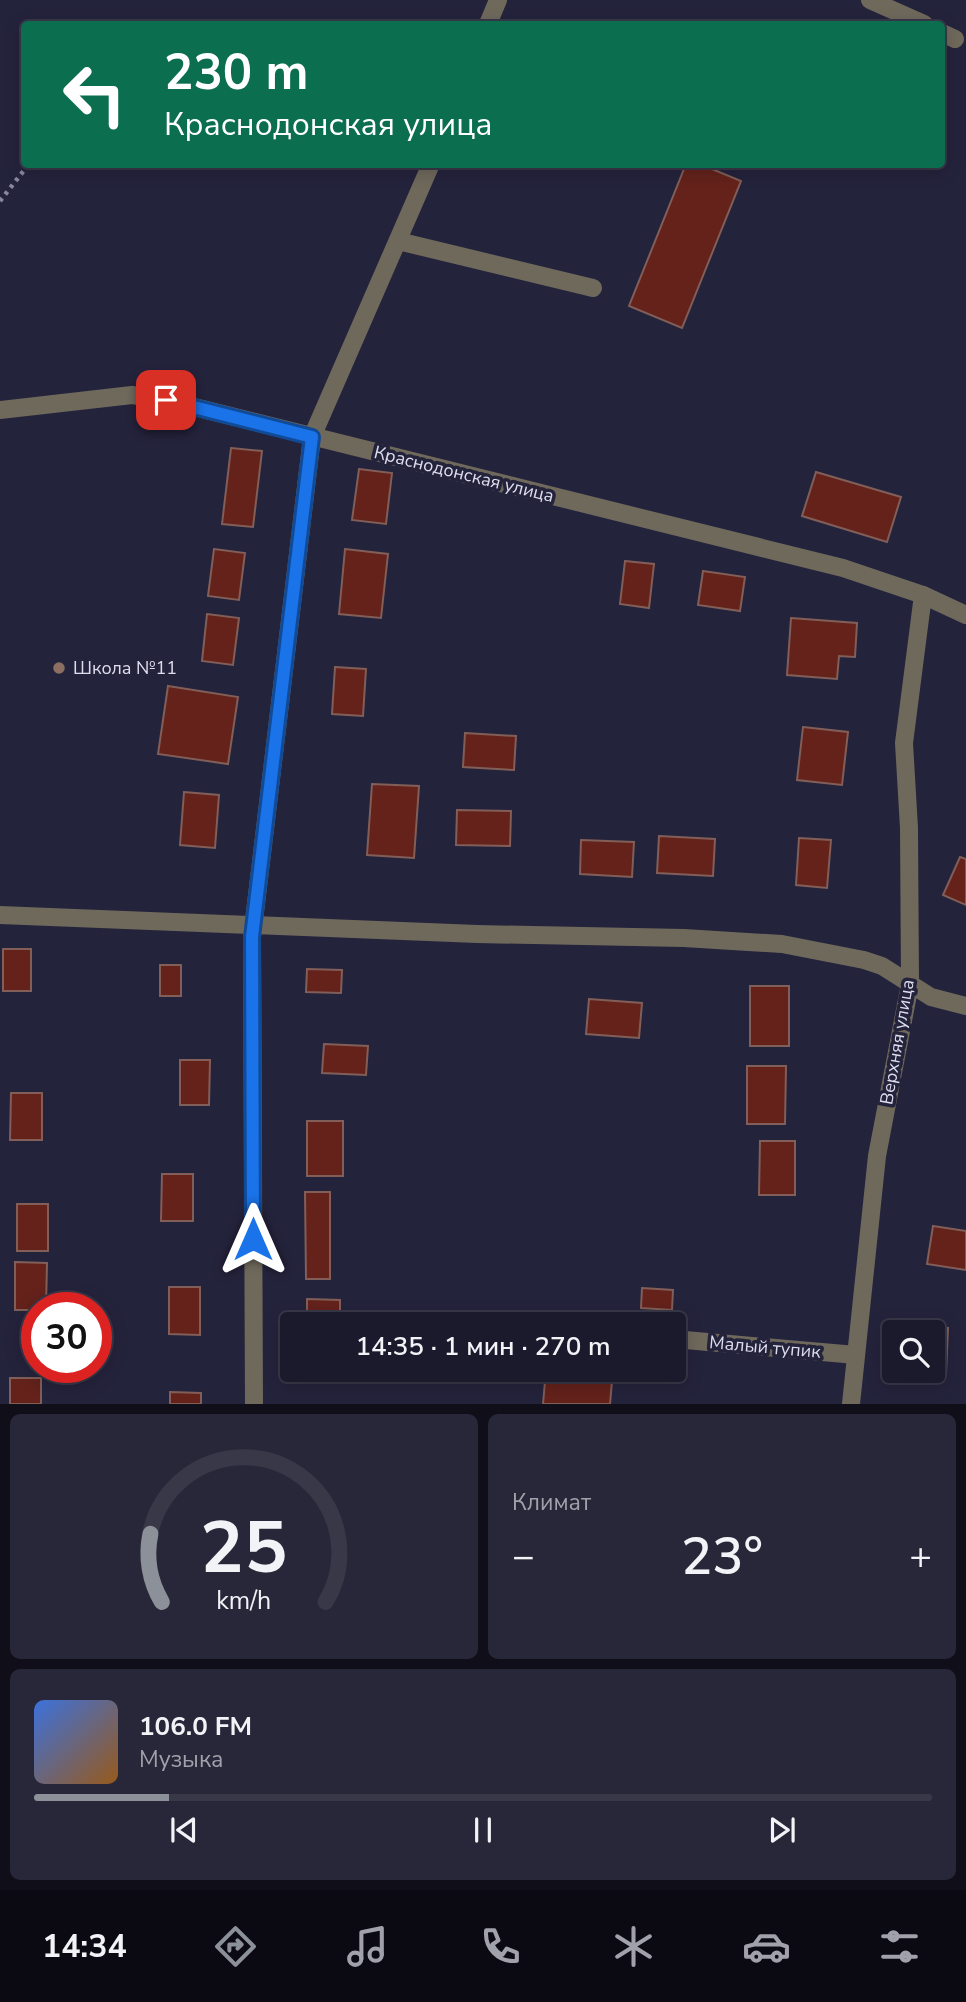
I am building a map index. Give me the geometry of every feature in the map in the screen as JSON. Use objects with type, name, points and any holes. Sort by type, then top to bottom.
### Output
[{"type":"street","points":[[489,21],[498,0]]},
{"type":"street","points":[[870,0],[917,21]]},
{"type":"street","points":[[254,1404],[253,926],[312,437],[429,168]]},
{"type":"street","points":[[398,240],[593,288]]},
{"type":"street","name":"Краснодонская улица","points":[[0,410],[132,395],[166,400],[844,568],[923,596],[966,615]]},
{"type":"street","name":"Верхняя улица","points":[[851,1404],[877,1156],[910,984],[909,828],[904,743],[923,596]]},
{"type":"street","points":[[0,915],[253,926],[684,938],[782,944],[882,966],[931,997],[966,1006]]},
{"type":"street","name":"Малый тупик","points":[[686,1340],[856,1355]]},
{"type":"path","points":[[0,201],[26,168]]},
{"type":"building","points":[[684,168],[710,168],[741,181],[682,328],[629,306]]},
{"type":"building","points":[[231,448],[262,451],[253,527],[222,524]]},
{"type":"building","points":[[359,469],[392,473],[386,524],[352,520]]},
{"type":"building","points":[[816,472],[901,497],[887,542],[802,516]]},
{"type":"building","points":[[214,549],[245,553],[239,600],[208,596]]},
{"type":"building","points":[[345,549],[388,554],[381,618],[339,614]]},
{"type":"building","points":[[625,561],[654,564],[649,608],[620,604]]},
{"type":"building","points":[[703,571],[745,577],[740,611],[698,605]]},
{"type":"building","points":[[207,614],[239,618],[233,665],[202,661]]},
{"type":"building","points":[[791,618],[857,623],[855,657],[839,656],[837,679],[787,675]]},
{"type":"building","points":[[335,667],[366,669],[363,716],[332,714]]},
{"type":"building","points":[[168,686],[238,697],[228,764],[158,754]]},
{"type":"building","points":[[803,727],[848,732],[842,785],[797,780]]},
{"type":"building","points":[[465,733],[516,736],[514,770],[463,767]]},
{"type":"building","points":[[372,784],[419,786],[414,858],[367,855]]},
{"type":"building","points":[[184,792],[219,795],[215,848],[180,845]]},
{"type":"building","points":[[457,810],[511,811],[510,846],[456,845]]},
{"type":"building","points":[[659,836],[715,839],[713,876],[657,873]]},
{"type":"building","points":[[799,838],[831,840],[827,888],[796,885]]},
{"type":"building","points":[[581,840],[634,842],[632,877],[580,874]]},
{"type":"building","points":[[960,857],[966,859],[966,905],[943,895]]},
{"type":"building","points":[[3,949],[31,949],[31,991],[3,991]]},
{"type":"building","points":[[160,965],[181,965],[181,996],[160,996]]},
{"type":"building","points":[[307,969],[342,970],[341,993],[306,992]]},
{"type":"building","points":[[750,986],[789,986],[789,1046],[750,1046]]},
{"type":"building","points":[[589,999],[642,1003],[639,1038],[586,1034]]},
{"type":"building","points":[[324,1044],[368,1046],[366,1075],[322,1073]]},
{"type":"building","points":[[180,1060],[210,1060],[209,1105],[180,1105]]},
{"type":"building","points":[[747,1066],[786,1066],[785,1124],[747,1124]]},
{"type":"building","points":[[11,1093],[42,1093],[42,1140],[10,1140]]},
{"type":"building","points":[[307,1121],[343,1121],[343,1176],[307,1176]]},
{"type":"building","points":[[760,1141],[795,1141],[795,1195],[759,1195]]},
{"type":"building","points":[[162,1174],[193,1174],[193,1221],[161,1221]]},
{"type":"building","points":[[305,1192],[330,1192],[330,1279],[306,1279]]},
{"type":"building","points":[[17,1204],[48,1204],[48,1251],[17,1251]]},
{"type":"building","points":[[933,1226],[966,1231],[966,1270],[927,1264]]},
{"type":"building","points":[[15,1262],[47,1263],[46,1292],[21,1292],[21,1310],[15,1310]]},
{"type":"building","points":[[169,1287],[200,1287],[200,1335],[169,1334]]},
{"type":"building","points":[[642,1288],[673,1290],[672,1310],[641,1308]]},
{"type":"building","points":[[307,1299],[340,1300],[340,1312],[307,1312]]},
{"type":"building","points":[[945,1328],[948,1328],[945,1375]]},
{"type":"building","points":[[10,1378],[21,1378],[21,1383],[41,1383],[41,1404],[10,1404]]},
{"type":"building","points":[[545,1382],[612,1382],[610,1404],[543,1404]]},
{"type":"building","points":[[170,1392],[201,1393],[201,1404],[170,1404]]},
{"type":"place","name":"Школа №11","points":[[59,668]]},
{"type":"route","points":[[166,400],[312,437],[252,937],[253,1239]]}]
